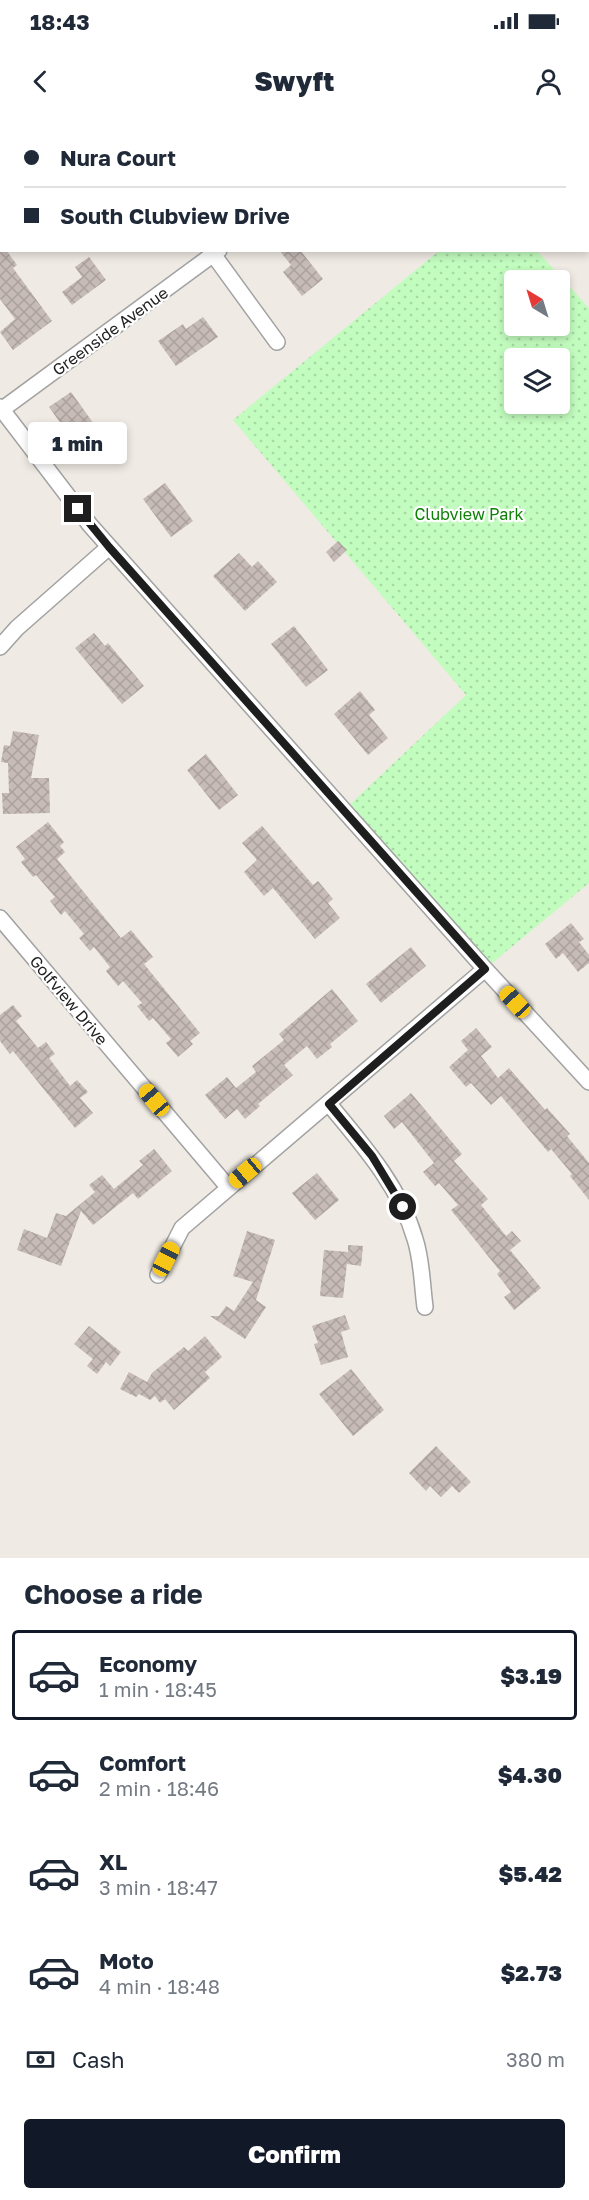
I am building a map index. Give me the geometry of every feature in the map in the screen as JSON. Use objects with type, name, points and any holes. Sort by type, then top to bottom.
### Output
[{"type":"street","points":[[214,252],[277,342]]},
{"type":"street","name":"Greenside Avenue","points":[[1,409],[214,252]]},
{"type":"street","points":[[1,409],[109,547],[485,969],[589,1082]]},
{"type":"street","points":[[0,647],[17,627],[109,547]]},
{"type":"street","name":"Golfview Drive","points":[[0,918],[228,1187]]},
{"type":"street","points":[[158,1275],[182,1228],[485,969]]},
{"type":"street","points":[[329,1104],[372,1156],[403,1207],[416,1240],[425,1307]]},
{"type":"green space","name":"Clubview Park","points":[[438,252],[538,252],[554,270],[504,270],[504,336],[570,336],[570,287],[589,308],[589,883],[485,969],[344,810],[466,695],[233,420]]},
{"type":"building","points":[[0,252],[7,252],[17,265],[13,268],[52,321],[13,350],[0,332],[15,319],[0,299]]},
{"type":"building","points":[[281,252],[302,252],[323,279],[302,296],[283,272],[291,265]]},
{"type":"building","points":[[89,257],[106,280],[72,305],[62,292],[82,277],[75,267]]},
{"type":"building","points":[[203,317],[218,337],[176,366],[158,341],[183,324],[186,329]]},
{"type":"building","points":[[71,392],[99,431],[80,444],[70,428],[66,431],[49,407]]},
{"type":"building","points":[[165,483],[193,521],[171,537],[143,499]]},
{"type":"building","points":[[338,541],[347,550],[334,562],[326,552]]},
{"type":"building","points":[[239,553],[252,567],[258,561],[277,582],[245,611],[213,576]]},
{"type":"building","points":[[294,626],[328,670],[306,687],[271,644]]},
{"type":"building","points":[[94,633],[105,646],[108,643],[144,686],[122,704],[75,648]]},
{"type":"building","points":[[360,691],[375,710],[369,715],[388,738],[368,755],[334,714]]},
{"type":"building","points":[[13,731],[39,735],[31,778],[49,778],[50,813],[3,814],[2,793],[9,793],[8,763],[1,762],[4,745],[10,746]]},
{"type":"building","points":[[206,754],[238,795],[219,810],[187,770]]},
{"type":"building","points":[[48,822],[64,842],[60,846],[65,852],[57,859],[121,938],[131,930],[153,957],[144,964],[200,1033],[190,1041],[193,1044],[178,1057],[166,1043],[171,1039],[153,1018],[149,1021],[137,1006],[142,1003],[123,981],[118,986],[106,971],[110,967],[94,947],[90,951],[79,938],[84,934],[65,911],[61,915],[50,901],[55,897],[36,875],[33,877],[21,862],[25,859],[16,847]]},
{"type":"building","points":[[262,826],[313,885],[318,881],[333,899],[328,903],[340,918],[315,939],[273,888],[264,896],[244,872],[257,860],[242,843]]},
{"type":"building","points":[[571,923],[584,939],[579,942],[589,955],[589,963],[578,972],[563,953],[556,959],[545,944]]},
{"type":"building","points":[[411,947],[426,966],[381,1003],[366,984]]},
{"type":"building","points":[[332,989],[358,1021],[330,1044],[332,1047],[317,1059],[307,1046],[284,1065],[293,1075],[258,1104],[260,1106],[245,1119],[237,1109],[225,1119],[205,1095],[227,1077],[236,1088],[256,1072],[252,1066],[284,1040],[279,1034]]},
{"type":"building","points":[[13,1005],[22,1016],[16,1021],[38,1048],[46,1042],[55,1054],[49,1058],[70,1086],[77,1080],[88,1092],[80,1098],[93,1113],[75,1128],[13,1051],[10,1054],[0,1041],[0,1015]]},
{"type":"building","points":[[476,1028],[492,1047],[481,1056],[498,1078],[509,1068],[545,1110],[547,1108],[570,1134],[567,1136],[589,1163],[589,1200],[570,1176],[572,1174],[551,1149],[548,1152],[501,1096],[491,1105],[471,1083],[466,1087],[449,1067],[468,1050],[461,1041]]},
{"type":"building","points":[[411,1093],[462,1154],[454,1161],[488,1199],[481,1205],[506,1236],[512,1231],[521,1241],[510,1250],[541,1288],[514,1310],[504,1297],[511,1292],[497,1274],[500,1271],[451,1210],[458,1205],[439,1183],[435,1186],[423,1172],[434,1163],[402,1122],[394,1129],[384,1116]]},
{"type":"building","points":[[154,1149],[172,1171],[138,1199],[133,1193],[93,1225],[81,1211],[61,1266],[17,1250],[24,1229],[47,1238],[56,1213],[66,1216],[95,1192],[89,1185],[102,1175],[114,1189],[143,1165],[139,1161]]},
{"type":"building","points":[[317,1173],[339,1200],[315,1220],[292,1193]]},
{"type":"building","points":[[247,1231],[275,1240],[256,1300],[266,1307],[245,1339],[210,1316],[219,1316],[226,1306],[234,1311],[253,1282],[233,1276]]},
{"type":"building","points":[[348,1245],[363,1246],[361,1266],[347,1264],[348,1254],[343,1298],[320,1296],[324,1250],[348,1252]]},
{"type":"building","points":[[345,1315],[350,1329],[341,1332],[348,1357],[321,1365],[314,1344],[318,1343],[312,1326]]},
{"type":"building","points":[[89,1326],[121,1352],[110,1366],[106,1362],[97,1374],[87,1366],[93,1359],[74,1344]]},
{"type":"building","points":[[205,1336],[222,1357],[205,1372],[210,1378],[174,1410],[165,1399],[160,1403],[155,1396],[150,1400],[139,1394],[136,1397],[120,1389],[129,1372],[147,1382],[152,1373],[184,1347],[188,1351]]},
{"type":"building","points":[[351,1369],[384,1410],[353,1436],[319,1394]]},
{"type":"building","points":[[436,1446],[471,1482],[459,1493],[452,1486],[441,1497],[430,1486],[426,1491],[409,1473]]},
{"type":"route","points":[[78,509],[109,547],[485,969],[329,1104],[372,1156],[403,1207]]}]
